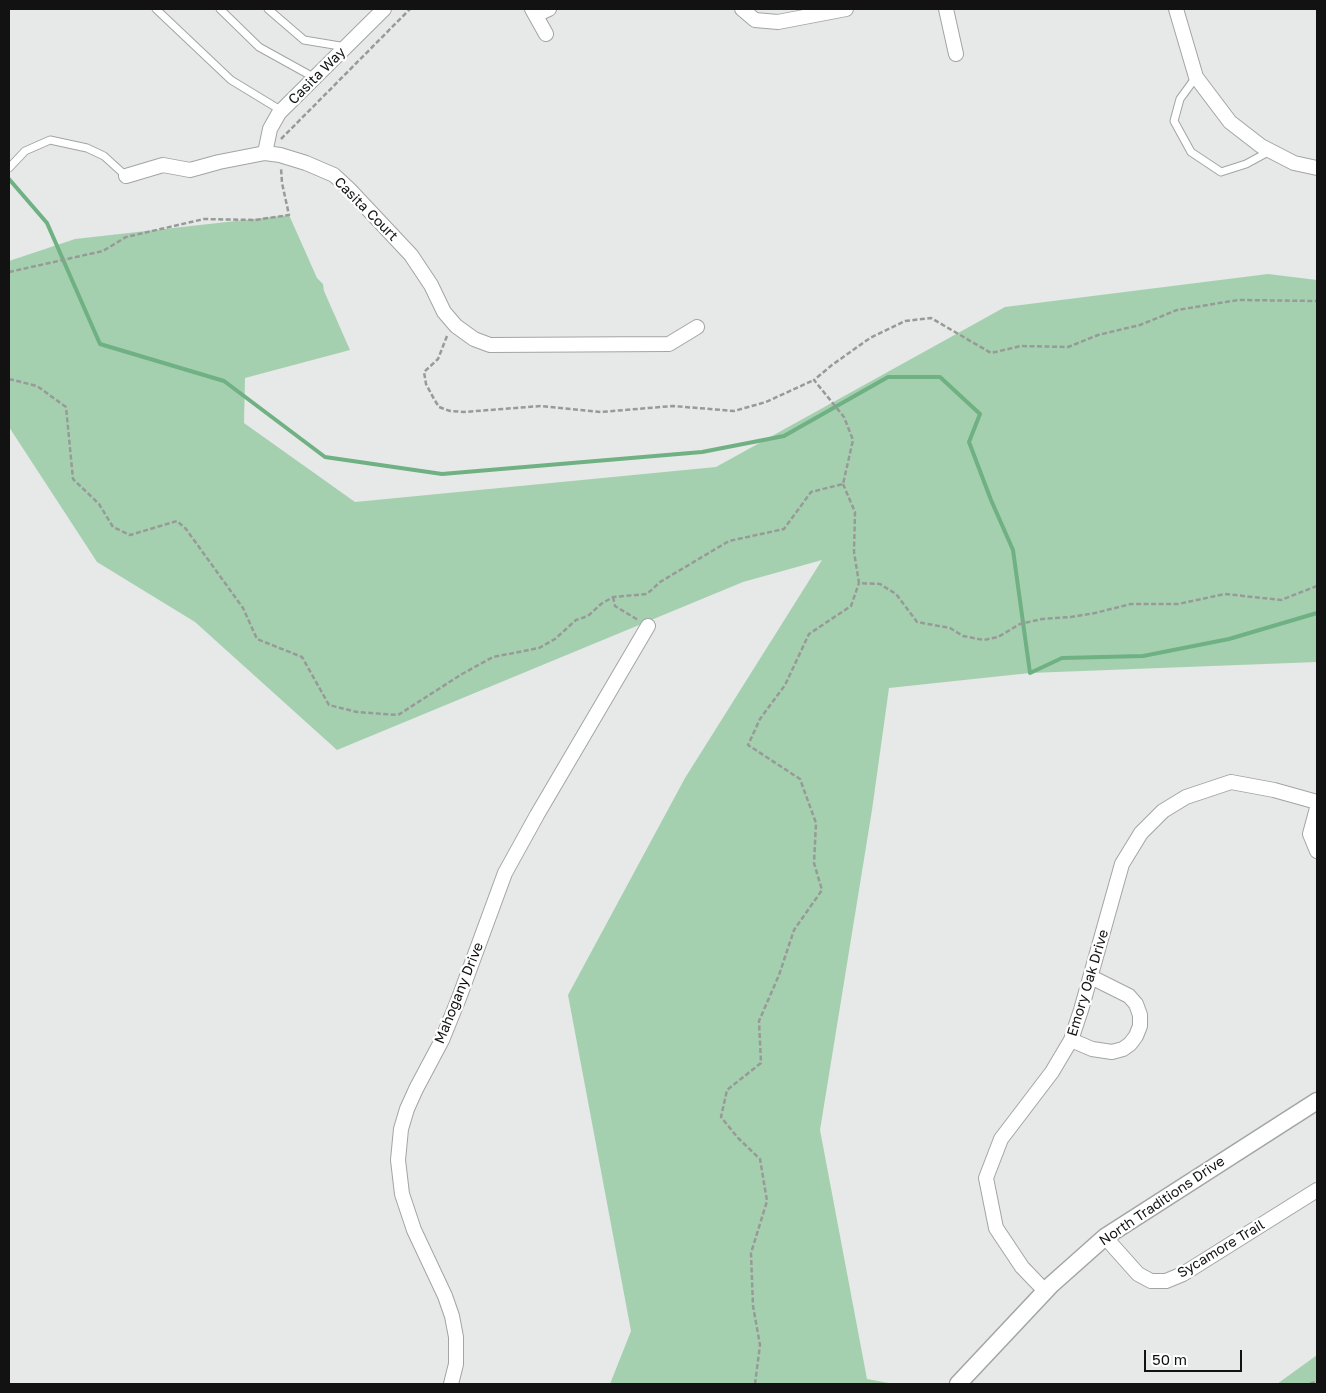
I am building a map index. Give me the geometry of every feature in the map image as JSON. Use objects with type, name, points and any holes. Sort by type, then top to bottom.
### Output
[{"type":"street","points":[[546,34],[534,12],[550,9]]},
{"type":"street","points":[[742,9],[755,20],[778,22],[846,9]]},
{"type":"street","points":[[946,9],[956,54]]},
{"type":"street","points":[[1176,9],[1196,77],[1230,122],[1270,151],[1294,163],[1317,168]]},
{"type":"street","name":"Casita Way","points":[[265,153],[270,129],[282,111],[346,47],[379,10]]},
{"type":"street","name":"Casita Court","points":[[126,176],[163,165],[190,170],[265,153],[280,155],[306,163],[334,175],[411,255],[444,312],[453,323],[474,339],[490,345],[669,344],[697,327]]},
{"type":"street","name":"Mahogany Drive","points":[[451,1384],[456,1364],[457,1349],[452,1316],[445,1296],[414,1230],[402,1194],[398,1160],[401,1129],[416,1089],[442,1040],[505,873],[536,815],[648,626]]},
{"type":"street","name":"Emory Oak Drive","points":[[1045,1291],[1022,1267],[996,1228],[986,1178],[1001,1139],[1052,1072],[1071,1040],[1122,864],[1141,832],[1162,811],[1186,798],[1231,782],[1274,790],[1317,802]]},
{"type":"street","points":[[1317,808],[1310,834],[1317,851]]},
{"type":"street","points":[[1071,1040],[1092,1049],[1112,1052],[1123,1049],[1130,1044],[1140,1026],[1140,1015],[1136,1004],[1129,996],[1090,977]]},
{"type":"street","name":"North Traditions Drive","points":[[958,1384],[1045,1291],[1105,1237],[1317,1101]]},
{"type":"street","name":"Sycamore Trail","points":[[1105,1237],[1138,1274],[1150,1281],[1166,1281],[1182,1274],[1317,1190]]},
{"type":"lane","points":[[156,9],[231,80],[282,111]]},
{"type":"lane","points":[[220,9],[259,47],[315,78]]},
{"type":"lane","points":[[268,9],[304,40],[346,47]]},
{"type":"lane","points":[[1196,77],[1180,99],[1174,122],[1191,152],[1221,172],[1246,164],[1270,151]]},
{"type":"lane","name":"Casita Court","points":[[9,168],[25,150],[50,140],[87,148],[104,156],[126,176]]},
{"type":"path","points":[[9,272],[92,253]]},
{"type":"path","points":[[453,323],[438,359],[424,372],[426,384],[439,407],[450,411],[464,412],[541,406],[600,412],[673,406],[734,411],[766,402],[814,380],[870,338],[905,321],[931,318],[991,353],[1021,346],[1068,347],[1098,335],[1140,325],[1177,310],[1238,300],[1317,301]]},
{"type":"path","points":[[9,379],[37,386],[66,407],[73,479],[99,504],[113,527],[130,535],[177,522],[186,529],[243,608],[256,639],[302,658],[329,705],[357,712],[398,715],[462,674],[493,657],[538,648],[555,638],[576,620],[588,616],[601,604],[613,597],[648,594],[660,582],[729,541],[784,529],[811,492],[843,484]]},
{"type":"path","points":[[755,1384],[760,1346],[752,1306],[751,1253],[767,1202],[760,1159],[738,1138],[721,1117],[727,1090],[761,1063],[759,1020],[779,975],[794,930],[822,890],[814,863],[816,823],[800,780],[748,746],[760,719],[785,686],[809,634],[851,606],[859,583],[854,552],[855,512],[843,484],[853,440],[844,418],[814,380]]},
{"type":"path","points":[[859,583],[880,584],[896,594],[917,622],[950,628],[963,636],[984,640],[998,637],[1020,624],[1042,619],[1071,617],[1131,604],[1178,604],[1225,594],[1281,600],[1317,586]]},
{"type":"path","points":[[613,597],[615,606],[648,626]]},
{"type":"path","points":[[1310,1384],[1317,1381]]},
{"type":"green space","points":[[289,215],[317,278],[323,284],[324,291],[350,350],[245,378],[244,423],[355,502],[716,467],[1005,307],[1268,274],[1317,280],[1317,662],[1030,673],[889,688],[872,810],[820,1130],[867,1379],[894,1384],[610,1384],[631,1331],[568,995],[685,778],[822,560],[743,582],[337,750],[195,622],[97,562],[9,427],[9,261],[75,239]]},
{"type":"green space","points":[[1317,1355],[1317,1384],[1277,1384]]},
{"type":"waterway","points":[[9,179],[47,223],[100,344],[224,381],[325,457],[442,474],[702,452],[784,436],[888,377],[940,377],[980,414],[969,442],[991,500],[1013,550],[1030,673],[1062,658],[1143,656],[1229,639],[1317,613]]}]
